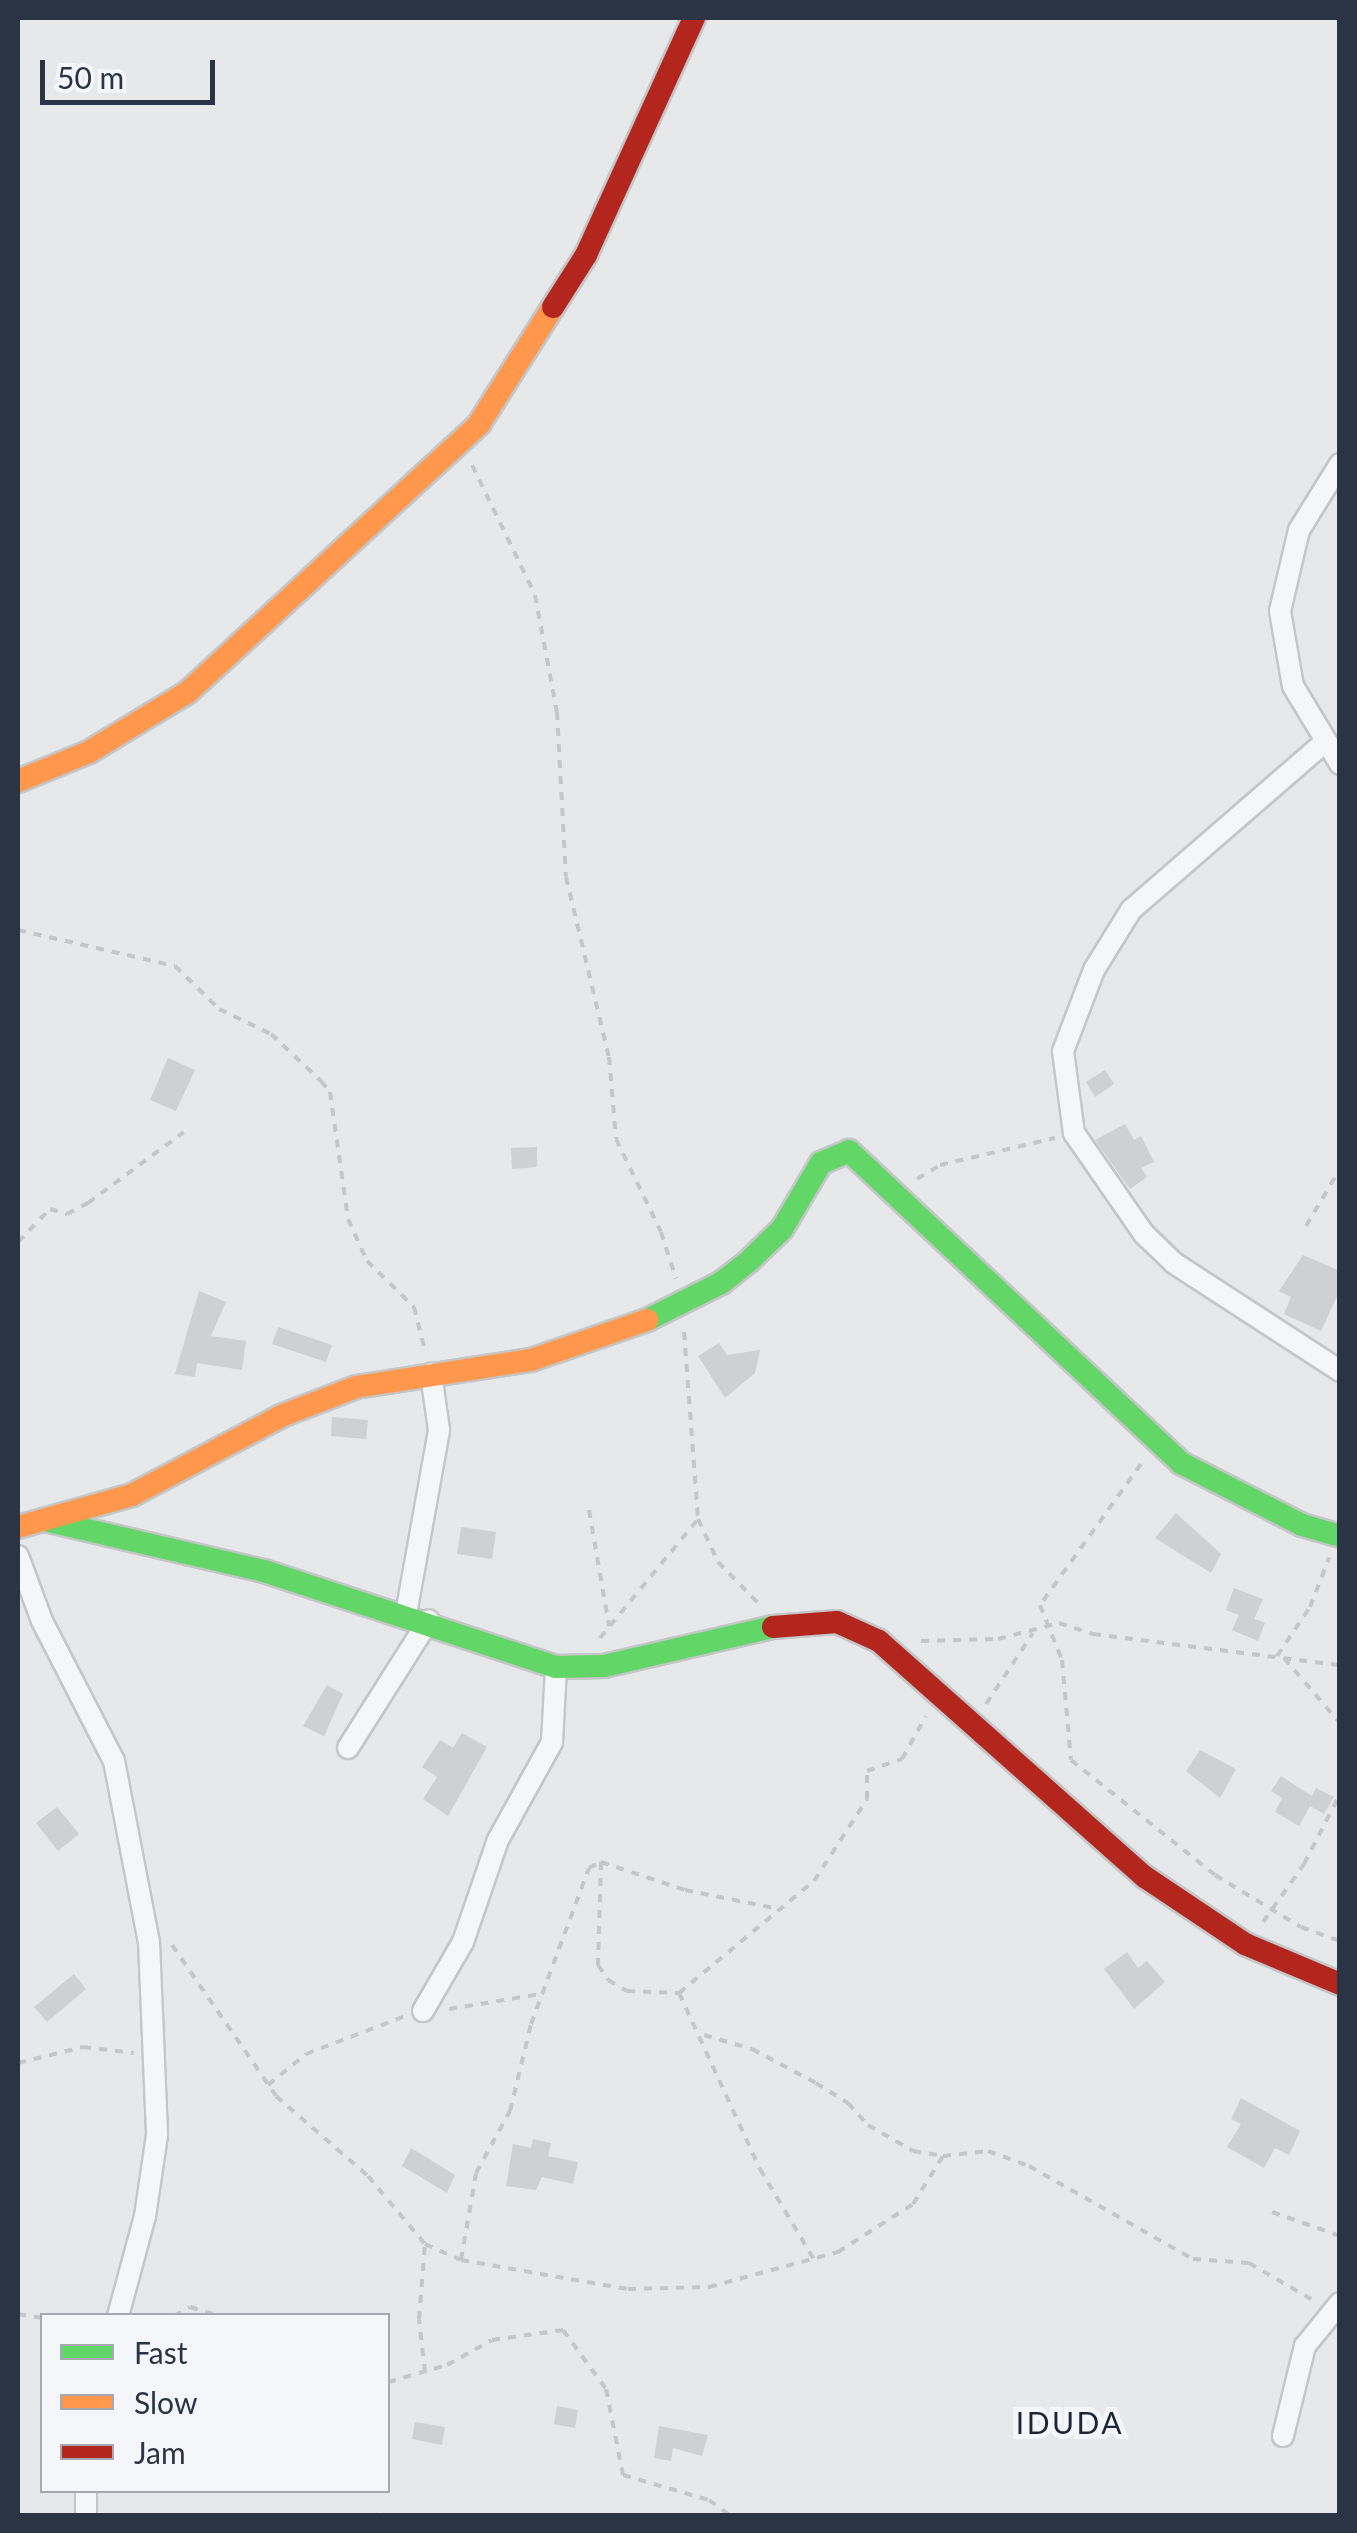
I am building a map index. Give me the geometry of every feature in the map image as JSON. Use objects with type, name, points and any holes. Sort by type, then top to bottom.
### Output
[{"type":"street","points":[[18,781],[89,752],[188,692],[461,443],[532,345],[586,255],[694,18]]},
{"type":"street","points":[[1340,464],[1299,530],[1280,611],[1293,686],[1340,764]]},
{"type":"street","points":[[1326,740],[1159,881],[1109,943],[1064,1050],[1074,1133],[1089,1162],[1162,1254],[1340,1371]]},
{"type":"street","points":[[18,1525],[132,1495],[282,1416],[356,1388],[531,1360],[609,1337],[682,1297],[721,1283],[764,1248],[821,1162],[839,1151],[861,1158],[906,1206],[1154,1440],[1234,1494],[1339,1538]]},
{"type":"street","points":[[348,1748],[418,1617],[438,1430],[429,1374]]},
{"type":"street","points":[[46,1520],[264,1571],[418,1617],[556,1667],[580,1668],[771,1625],[837,1622],[878,1641],[1118,1856],[1246,1944],[1340,1984]]},
{"type":"street","points":[[18,1556],[114,1761],[143,1911],[158,2058],[154,2170],[119,2313]]},
{"type":"street","points":[[423,2011],[463,1942],[498,1840],[552,1742],[556,1667]]},
{"type":"street","points":[[1283,2436],[1298,2363],[1337,2306]]},
{"type":"street","points":[[73,2516],[86,2501]]},
{"type":"path","points":[[461,443],[503,517],[536,596],[557,712],[566,878],[609,1057],[616,1140],[661,1232],[682,1297]]},
{"type":"path","points":[[18,930],[175,966],[219,1009],[271,1034],[321,1081],[330,1092],[348,1219],[367,1261],[420,1318],[429,1374]]},
{"type":"path","points":[[18,1242],[50,1209],[68,1214],[88,1203],[184,1132]]},
{"type":"path","points":[[906,1206],[913,1183],[940,1165],[1074,1133]]},
{"type":"path","points":[[1306,1226],[1340,1169]]},
{"type":"path","points":[[685,1322],[698,1518],[718,1562],[758,1602],[771,1625]]},
{"type":"path","points":[[1154,1440],[1116,1506],[1044,1593],[1040,1605],[1062,1660],[1071,1760],[1215,1875],[1272,1910],[1340,1941]]},
{"type":"path","points":[[590,1510],[609,1626]]},
{"type":"path","points":[[580,1668],[609,1626],[698,1518]]},
{"type":"path","points":[[1280,1657],[1339,1538]]},
{"type":"path","points":[[878,1641],[970,1641],[1033,1633],[1048,1626],[1340,1665]]},
{"type":"path","points":[[971,1727],[1033,1633]]},
{"type":"path","points":[[1280,1657],[1340,1723]]},
{"type":"path","points":[[602,1862],[598,1964],[608,1980],[627,1990],[679,1992],[780,1908],[834,1856],[867,1798],[867,1771],[890,1767],[911,1748],[934,1692]]},
{"type":"path","points":[[1246,1944],[1272,1910],[1340,1794]]},
{"type":"path","points":[[1328,1820],[1340,1821]]},
{"type":"path","points":[[461,2260],[476,2173],[510,2110],[541,1994],[589,1868],[602,1862],[685,1890],[780,1908]]},
{"type":"path","points":[[143,1911],[268,2085],[368,2176],[425,2244],[461,2260],[660,2291],[709,2288],[815,2260],[913,2204],[942,2156]]},
{"type":"path","points":[[679,1992],[704,2035],[708,2066],[815,2260]]},
{"type":"path","points":[[268,2085],[306,2054],[423,2011],[541,1994]]},
{"type":"path","points":[[704,2035],[752,2049],[848,2102],[868,2126],[913,2150],[942,2156],[988,2151],[1030,2166],[1194,2259],[1249,2263],[1337,2306]]},
{"type":"path","points":[[18,2063],[83,2047],[158,2058]]},
{"type":"path","points":[[1272,2212],[1340,2236]]},
{"type":"path","points":[[424,2372],[420,2318],[425,2244]]},
{"type":"path","points":[[179,2313],[190,2307],[209,2313]]},
{"type":"path","points":[[390,2381],[424,2372],[492,2340],[564,2330],[606,2390],[624,2475],[709,2500],[731,2516]]},
{"type":"building","points":[[168,1058],[195,1070],[176,1111],[150,1100]]},
{"type":"building","points":[[1105,1070],[1114,1084],[1095,1097],[1086,1082]]},
{"type":"building","points":[[1125,1124],[1134,1140],[1141,1136],[1154,1162],[1141,1168],[1147,1177],[1130,1189],[1095,1140]]},
{"type":"building","points":[[537,1147],[537,1167],[512,1169],[511,1148]]},
{"type":"building","points":[[1303,1255],[1340,1271],[1340,1290],[1321,1331],[1284,1314],[1291,1297],[1279,1291]]},
{"type":"building","points":[[199,1291],[226,1302],[211,1336],[246,1341],[242,1370],[197,1363],[195,1377],[175,1374]]},
{"type":"building","points":[[278,1327],[332,1345],[326,1362],[272,1344]]},
{"type":"building","points":[[719,1343],[727,1355],[760,1350],[755,1373],[725,1398],[698,1356]]},
{"type":"building","points":[[332,1417],[368,1420],[366,1439],[331,1436]]},
{"type":"building","points":[[1176,1513],[1221,1554],[1211,1573],[1155,1538]]},
{"type":"building","points":[[461,1527],[496,1532],[492,1559],[457,1554]]},
{"type":"building","points":[[1234,1588],[1263,1599],[1254,1619],[1265,1623],[1258,1641],[1232,1630],[1239,1615],[1226,1610]]},
{"type":"building","points":[[327,1685],[343,1694],[324,1736],[303,1726]]},
{"type":"building","points":[[462,1733],[487,1747],[448,1816],[423,1799],[437,1777],[422,1767],[440,1740],[453,1748]]},
{"type":"building","points":[[1200,1750],[1236,1769],[1220,1798],[1186,1771]]},
{"type":"building","points":[[1281,1776],[1312,1796],[1316,1788],[1334,1797],[1324,1814],[1310,1806],[1299,1826],[1275,1812],[1282,1798],[1271,1791]]},
{"type":"building","points":[[57,1807],[79,1834],[58,1851],[36,1823]]},
{"type":"building","points":[[1127,1952],[1138,1968],[1147,1961],[1165,1982],[1134,2009],[1104,1969]]},
{"type":"building","points":[[74,1974],[86,1989],[47,2022],[34,2007]]},
{"type":"building","points":[[1241,2098],[1300,2131],[1289,2155],[1275,2148],[1264,2168],[1227,2147],[1241,2124],[1231,2119]]},
{"type":"building","points":[[533,2139],[551,2143],[548,2156],[578,2162],[573,2184],[542,2177],[536,2190],[506,2186],[513,2144],[531,2148]]},
{"type":"building","points":[[411,2148],[455,2175],[447,2193],[402,2166]]},
{"type":"building","points":[[557,2406],[578,2410],[575,2428],[554,2424]]},
{"type":"building","points":[[415,2422],[445,2427],[442,2445],[412,2439]]},
{"type":"building","points":[[659,2426],[708,2435],[702,2456],[673,2448],[671,2461],[654,2458]]},
{"type":"traffic: fast","points":[[647,1320],[721,1283],[749,1261],[782,1229],[821,1163],[849,1151],[1181,1463],[1302,1525],[1340,1536]]},
{"type":"traffic: fast","points":[[49,1521],[264,1571],[556,1667],[604,1666],[773,1627]]},
{"type":"traffic: slow","points":[[18,781],[89,752],[188,692],[479,424],[553,307]]},
{"type":"traffic: slow","points":[[18,1527],[132,1495],[281,1416],[356,1387],[531,1360],[647,1320]]},
{"type":"traffic: jam","points":[[553,307],[586,255],[694,18]]},
{"type":"traffic: jam","points":[[773,1627],[837,1622],[879,1641],[1145,1877],[1245,1944],[1340,1984]]},
{"type":"district","name":"IDUDA","points":[[1070,2422]]}]
